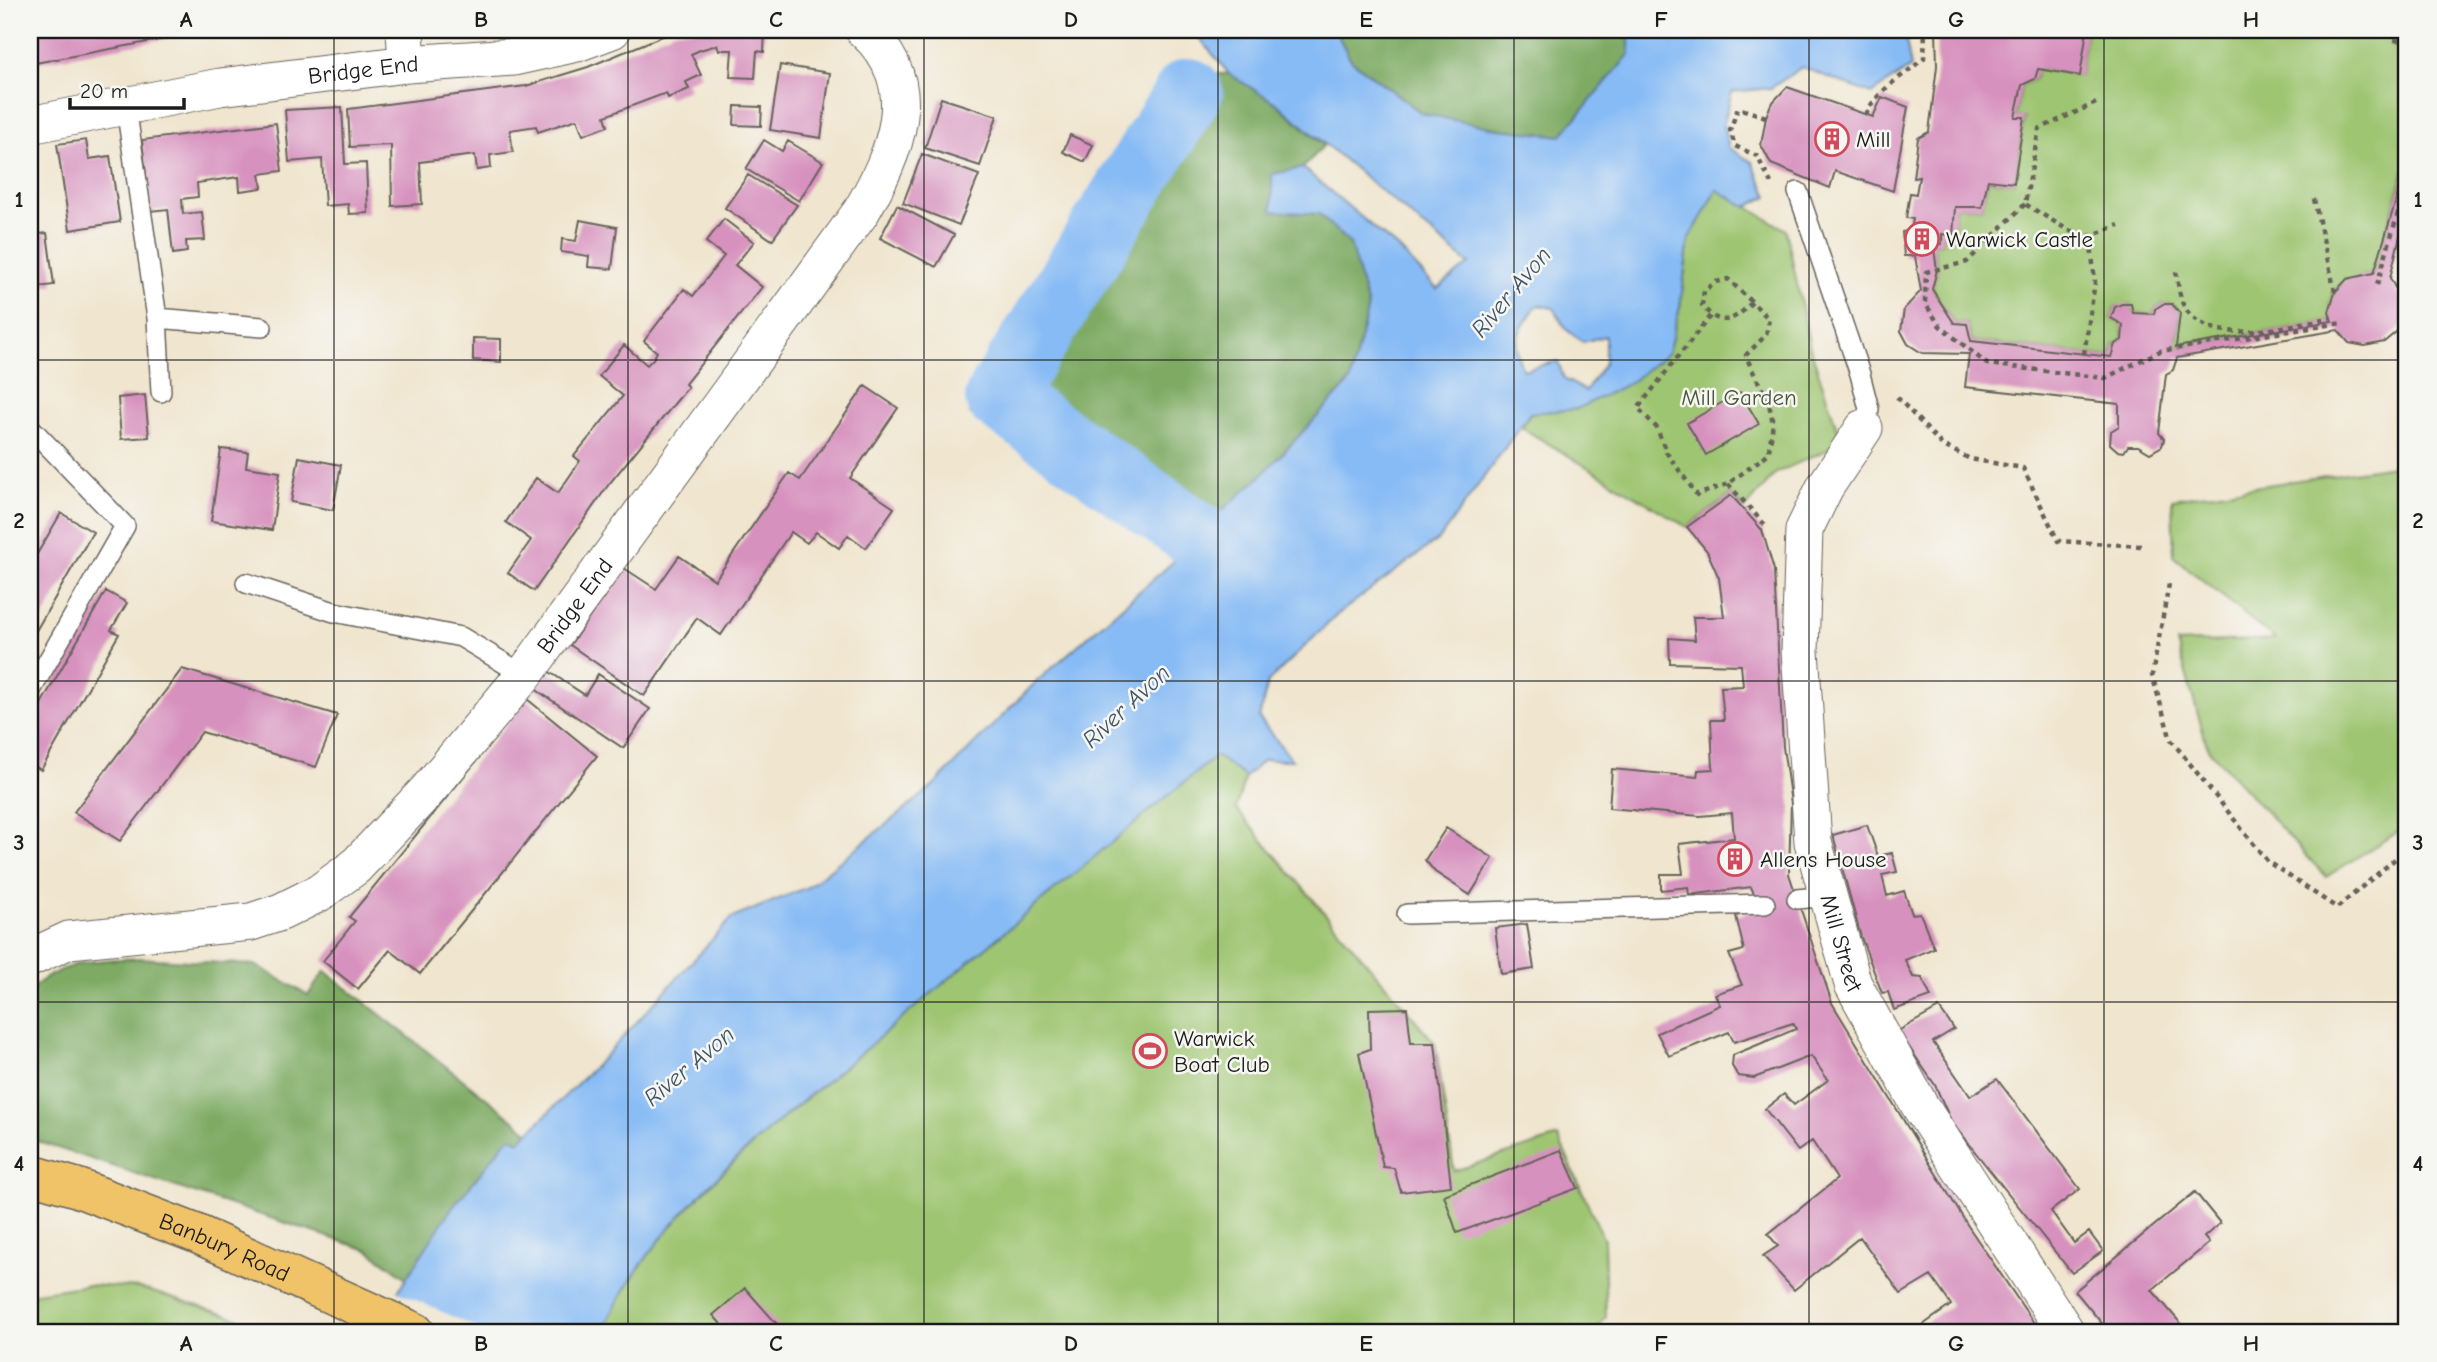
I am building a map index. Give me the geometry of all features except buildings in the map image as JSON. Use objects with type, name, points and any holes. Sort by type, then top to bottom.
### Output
[{"type":"main road","name":"Banbury Road","points":[[30,1174],[78,1188],[195,1233],[415,1332]]},
{"type":"street","name":"Bridge End","points":[[30,125],[406,47],[514,57],[577,43],[612,30]]},
{"type":"street","name":"Bridge End","points":[[30,958],[69,940],[251,922],[281,912],[319,893],[355,867],[385,838],[524,675],[861,212],[880,178],[899,128],[900,103],[891,65],[864,30]]},
{"type":"street","name":"Mill Street","points":[[1864,428],[1825,487],[1804,530],[1800,651],[1813,842],[1813,898],[1853,984],[1920,1106],[2066,1332]]},
{"type":"lane","points":[[126,107],[157,318],[161,392]]},
{"type":"lane","points":[[1798,192],[1860,374],[1869,409],[1864,428]]},
{"type":"lane","points":[[157,318],[262,327]]},
{"type":"lane","points":[[30,427],[125,526],[30,692]]},
{"type":"lane","points":[[246,583],[334,612],[461,637],[524,675]]},
{"type":"lane","points":[[1407,914],[1765,904]]},
{"type":"path","points":[[1866,115],[1875,95],[1892,87],[1924,58],[1925,30]]},
{"type":"path","points":[[2394,40],[2407,41]]},
{"type":"path","points":[[2096,103],[2039,129],[2025,204],[1967,262],[1926,272],[1925,303],[1940,326],[1987,364],[2105,378],[2160,351],[2342,323]]},
{"type":"path","points":[[1766,117],[1738,108],[1730,130],[1735,146],[1757,156],[1769,182],[1798,192]]},
{"type":"path","points":[[2377,285],[2407,182]]},
{"type":"path","points":[[2314,199],[2335,292]]},
{"type":"path","points":[[2025,204],[2068,230],[2090,236],[2119,225]]},
{"type":"path","points":[[2084,354],[2095,282],[2090,236]]},
{"type":"path","points":[[2176,272],[2183,305],[2203,325],[2232,334],[2330,317]]},
{"type":"path","points":[[1710,316],[1638,408],[1657,428],[1666,452],[1697,495],[1728,484],[1769,453],[1773,421],[1769,404],[1754,377],[1746,355],[1766,335],[1769,319],[1752,302],[1728,279],[1716,282],[1704,291],[1702,304],[1710,316],[1724,320],[1743,313],[1752,302]]},
{"type":"path","points":[[1860,374],[1881,380],[1942,445],[1970,459],[2023,468],[2058,541],[2141,546]]},
{"type":"path","points":[[1728,484],[1748,504]]},
{"type":"path","points":[[2169,584],[2152,675],[2171,740],[2268,862],[2337,908],[2407,849]]},
{"type":"green space","points":[[1335,30],[1628,30],[1630,54],[1561,136],[1500,129],[1423,114],[1351,60]]},
{"type":"green space","points":[[2087,30],[2407,30],[2407,162],[2374,273],[2347,282],[2334,293],[2330,310],[2332,321],[2176,347],[2180,314],[2172,304],[2163,304],[2155,309],[2154,314],[2133,313],[2131,304],[2115,307],[2111,318],[2123,325],[2122,340],[2115,344],[2111,357],[1971,341],[1967,324],[1954,323],[1932,289],[1937,270],[1933,242],[1942,244],[1942,234],[1953,235],[1955,207],[1982,207],[1988,180],[2014,183],[2024,118],[2015,117],[2022,85],[2035,79],[2038,69],[2080,75]]},
{"type":"green space","points":[[1182,73],[1229,74],[1276,103],[1324,145],[1303,168],[1272,174],[1272,210],[1319,214],[1350,243],[1368,307],[1350,382],[1260,477],[1179,548],[1173,533],[1068,483],[970,414]]},
{"type":"green space","name":"Mill Garden","points":[[1717,189],[1786,230],[1810,347],[1842,443],[1776,473],[1745,509],[1731,495],[1687,527],[1522,428],[1530,413],[1577,409],[1668,353],[1680,307],[1689,239]]},
{"type":"green space","points":[[2407,464],[2407,826],[2326,877],[2208,749],[2177,643],[2275,639],[2174,557],[2172,499]]},
{"type":"green space","name":"Warwick Boat Club","points":[[1216,755],[1245,777],[1236,809],[1435,1043],[1454,1171],[1558,1137],[1604,1240],[1606,1317],[1595,1332],[603,1332],[625,1289],[654,1247],[727,1168]]},
{"type":"green space","points":[[139,958],[255,965],[308,995],[325,971],[528,1131],[520,1142],[512,1137],[507,1140],[449,1212],[408,1279],[368,1250],[30,1139],[30,990],[55,972],[68,967],[94,961]]},
{"type":"green space","points":[[87,1285],[140,1288],[282,1332],[30,1332],[30,1294]]},
{"type":"water","name":"River Avon","points":[[1193,30],[1335,30],[1351,60],[1423,114],[1500,129],[1561,136],[1630,54],[1628,30],[1904,30],[1911,67],[1871,94],[1802,67],[1771,88],[1732,92],[1723,126],[1729,148],[1752,162],[1768,196],[1747,207],[1717,190],[1689,239],[1680,307],[1668,353],[1628,384],[1577,409],[1530,413],[1440,538],[1338,614],[1268,682],[1259,718],[1292,760],[1264,760],[1245,777],[1216,756],[1092,858],[727,1168],[689,1206],[655,1246],[626,1288],[603,1332],[372,1332],[449,1212],[507,1140],[512,1137],[520,1141],[610,1051],[732,918],[808,887],[930,789],[1036,682],[1174,561],[1179,548],[1260,477],[1350,382],[1368,307],[1350,244],[1319,214],[1272,211],[1272,174],[1303,168],[1399,249],[1437,289],[1469,264],[1276,103],[1229,74]],"holes":[[[1537,305],[1553,308],[1567,330],[1583,342],[1605,336],[1605,362],[1586,391],[1564,379],[1558,361],[1523,370],[1517,350],[1521,328]]]},
{"type":"pier","points":[[396,1291],[486,1332],[369,1332]]},
{"type":"waterway","points":[[1189,92],[999,397],[1262,581]]},
{"type":"place","name":"Mill","points":[[1832,139]]},
{"type":"place","name":"Warwick Castle","points":[[1922,239]]},
{"type":"place","name":"Allens House","points":[[1735,859]]},
{"type":"place","name":"Warwick Boat Club","points":[[1150,1051]]}]
